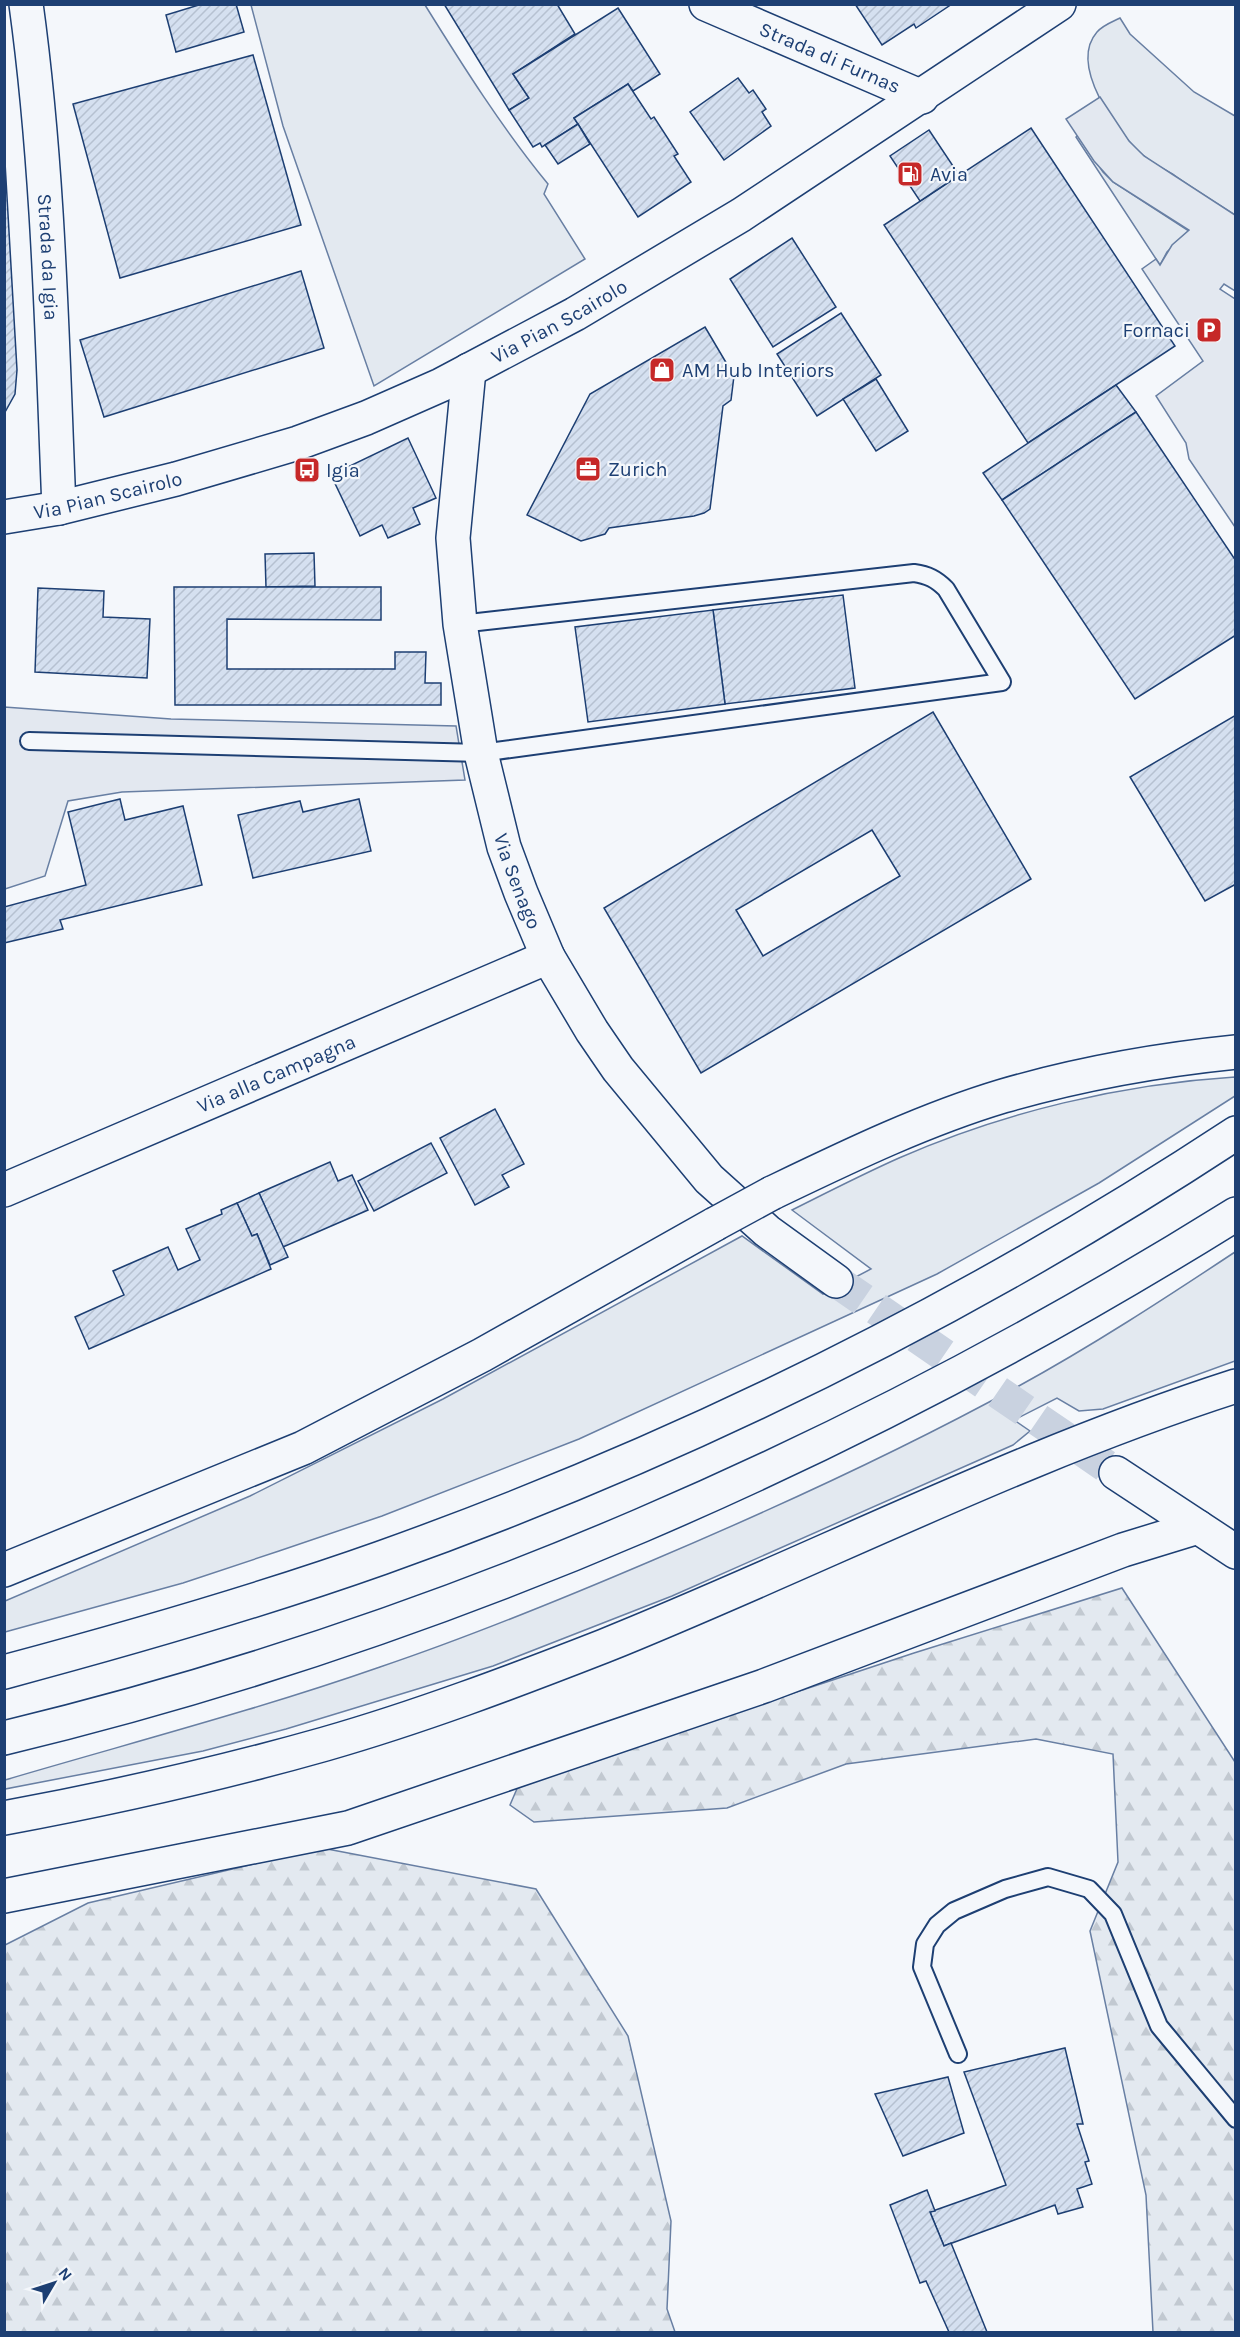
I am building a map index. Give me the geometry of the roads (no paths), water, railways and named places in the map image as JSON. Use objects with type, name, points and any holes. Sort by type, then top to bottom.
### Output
[{"type":"main road","name":"Strada da Igia","points":[[26,4],[37,79],[59,508]]},
{"type":"main road","name":"Strada di Furnas","points":[[706,4],[922,96]]},
{"type":"main road","name":"Via Pian Scairolo","points":[[4,517],[59,508],[176,479],[298,443],[366,418],[441,385],[575,314],[741,215],[1059,4]]},
{"type":"main road","name":"Via Senago","points":[[469,370],[453,538],[460,624],[481,753],[504,847],[548,957],[592,1031],[618,1069],[709,1179],[767,1231],[836,1281]]},
{"type":"main road","name":"Via alla Campagna","points":[[4,1190],[548,957]]},
{"type":"main road","points":[[4,1570],[303,1448],[482,1355],[772,1193],[910,1129],[1002,1096],[1094,1074],[1191,1057],[1236,1052]]},
{"type":"main road","points":[[4,1672],[286,1590],[382,1557],[558,1490],[733,1414],[911,1324],[1077,1232],[1224,1141]]},
{"type":"main road","points":[[4,1738],[197,1685],[384,1625],[494,1585],[660,1518],[845,1433],[946,1382],[1112,1290],[1234,1215]]},
{"type":"main road","points":[[4,1818],[242,1767],[328,1743],[513,1681],[692,1609],[1055,1451],[1236,1386]]},
{"type":"main road","points":[[1116,1473],[1236,1552]]},
{"type":"main road","points":[[4,1896],[348,1828],[764,1686],[1123,1550],[1198,1527]]},
{"type":"lane","points":[[28,741],[481,753],[1002,682],[946,589],[938,580],[914,573],[460,624]]},
{"type":"lane","points":[[958,2054],[922,1967],[925,1944],[937,1925],[954,1911],[1005,1889],[1048,1877],[1089,1889],[1113,1914],[1159,2026],[1236,2119]]},
{"type":"tunnel","points":[[836,1281],[1116,1473]]},
{"type":"place","name":"Avia","points":[[910,174]]},
{"type":"place","name":"Fornaci","points":[[1209,330]]},
{"type":"place","name":"AM Hub Interiors","points":[[662,370]]},
{"type":"place","name":"Zurich","points":[[588,469]]},
{"type":"place","name":"Igia","points":[[307,470]]}]
